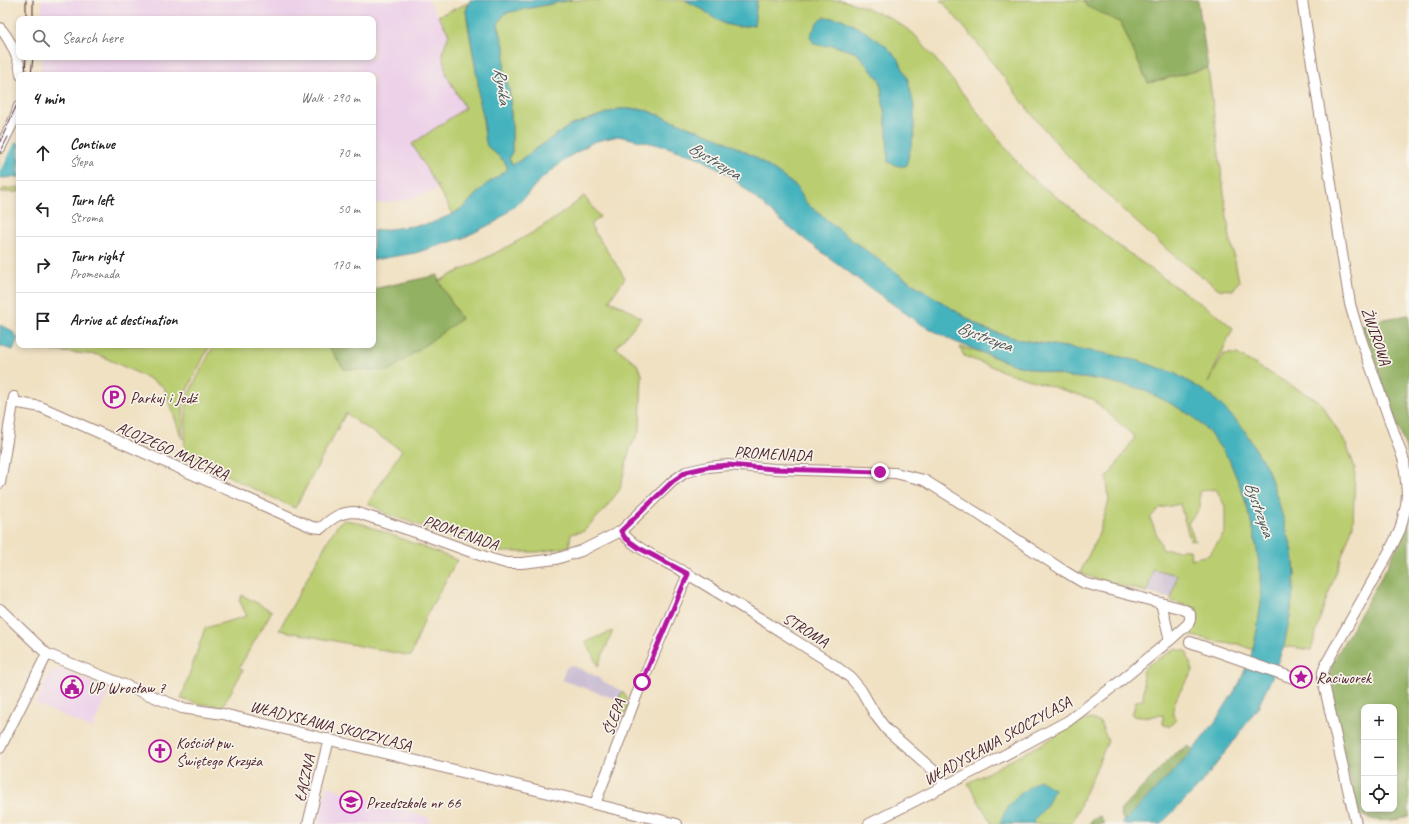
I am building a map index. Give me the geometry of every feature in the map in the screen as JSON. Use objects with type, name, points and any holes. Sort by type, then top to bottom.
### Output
[{"type":"street","name":"ŻWIROWA","points":[[1302,0],[1350,304],[1356,326],[1404,461],[1407,493],[1406,509],[1400,530],[1323,672],[1323,680],[1356,824]]},
{"type":"street","points":[[0,28],[9,39],[16,57]]},
{"type":"street","points":[[17,60],[21,72]]},
{"type":"street","points":[[0,148],[16,113]]},
{"type":"street","name":"ALOJZEGO MAJCHRA","points":[[0,484],[14,398],[41,407],[312,527],[321,528]]},
{"type":"street","name":"PROMENADA","points":[[321,528],[334,516],[346,512],[355,512],[491,559],[506,563],[522,563],[556,559],[581,551],[621,531],[673,481],[686,472],[708,467],[728,465],[774,469],[895,473],[924,480],[1084,583],[1183,609],[1190,614],[1190,620],[1188,624],[1170,640]]},
{"type":"street","name":"STROMA","points":[[621,531],[625,538],[639,548],[688,574],[834,665],[851,678],[861,690],[876,716],[887,730],[940,776],[945,786]]},
{"type":"street","name":"ŚLEPA","points":[[595,804],[637,694],[688,574]]},
{"type":"street","points":[[1161,603],[1170,640]]},
{"type":"street","name":"WŁADYSŁAWA SKOCZYLASA","points":[[0,609],[47,654],[182,708],[223,714],[678,824]]},
{"type":"street","name":"WŁADYSŁAWA SKOCZYLASA","points":[[869,824],[1068,721],[1118,683],[1170,640]]},
{"type":"street","points":[[1190,642],[1299,680]]},
{"type":"street","points":[[0,748],[47,654]]},
{"type":"street","name":"ŁĄCZNA","points":[[308,824],[328,740]]},
{"type":"shaded area","points":[[42,0],[428,0],[449,34],[442,53],[447,76],[466,108],[412,144],[438,189],[407,200],[376,204],[376,72],[41,72],[41,60],[376,60],[376,16],[41,16]]},
{"type":"shaded area","points":[[1153,568],[1177,575],[1172,599],[1147,592]]},
{"type":"shaded area","points":[[571,665],[594,675],[622,691],[619,700],[562,680],[566,668]]},
{"type":"shaded area","points":[[59,669],[110,689],[92,729],[35,703],[51,671]]},
{"type":"shaded area","name":"Przedszkole nr 66","points":[[327,786],[431,818],[429,824],[318,824]]},
{"type":"green space","points":[[571,0],[685,0],[725,24],[738,27],[754,25],[757,0],[841,0],[859,5],[889,17],[913,33],[1026,173],[1119,246],[1215,313],[1233,328],[1208,383],[1224,354],[1237,354],[1320,402],[1346,444],[1355,468],[1353,525],[1323,609],[1311,650],[1284,646],[1290,617],[1295,575],[1293,552],[1267,468],[1243,428],[1219,403],[1204,391],[1174,373],[1139,362],[1103,353],[1021,340],[984,329],[901,276],[853,241],[806,203],[797,187],[755,157],[721,139],[643,109],[619,109],[569,126],[513,165],[509,159],[512,152],[512,127],[509,89],[504,73],[505,50],[498,24],[505,13]],"holes":[[[818,21],[908,80],[888,162],[887,131],[880,80],[857,53],[832,45],[814,30]]]},
{"type":"green space","points":[[941,0],[1084,0],[1087,6],[1121,23],[1148,83],[1208,68],[1229,232],[1239,281],[1233,290],[1219,289],[1172,254],[1123,210],[1069,157],[1037,121],[979,45]]},
{"type":"green space","points":[[1084,0],[1198,0],[1208,68],[1148,83],[1121,23],[1086,6]]},
{"type":"green space","points":[[468,3],[466,11],[487,146],[505,162],[508,169],[484,186],[465,206],[453,214],[412,144],[465,108],[447,76],[442,53],[449,34],[438,16]]},
{"type":"green space","points":[[16,187],[16,192],[1,192],[3,189]]},
{"type":"green space","points":[[584,196],[600,217],[590,225],[625,278],[609,301],[626,308],[641,318],[616,347],[637,364],[642,374],[640,430],[630,448],[620,489],[605,509],[584,531],[571,534],[569,546],[538,552],[499,552],[389,515],[368,503],[402,450],[358,423],[346,413],[295,508],[239,482],[184,451],[187,397],[212,348],[330,348],[344,369],[461,319],[439,281],[496,253],[532,233]]},
{"type":"green space","points":[[438,275],[439,281],[461,319],[389,371],[344,369],[330,348],[376,348],[376,288]]},
{"type":"green space","points":[[1409,315],[1409,462],[1408,454],[1362,326],[1372,321]]},
{"type":"green space","points":[[960,347],[980,352],[1015,365],[1068,377],[1097,379],[1141,389],[1192,416],[1208,431],[1229,459],[1244,496],[1254,533],[1260,569],[1261,603],[1253,650],[1239,644],[1223,643],[1189,635],[1199,618],[1196,607],[1196,609],[1171,601],[1177,575],[1153,569],[1147,592],[1099,580],[1080,573],[1099,533],[1109,501],[1107,478],[1135,437],[1092,399],[1008,373],[964,356]],"holes":[[[1216,489],[1225,506],[1225,532],[1209,555],[1191,559],[1190,550],[1163,550],[1150,518],[1160,508],[1180,504],[1190,540],[1195,541],[1188,523],[1200,508],[1200,491]]]},
{"type":"green space","points":[[208,348],[184,396],[182,439],[164,387],[99,355],[32,349]]},
{"type":"green space","points":[[1409,518],[1409,817],[1396,820],[1376,820],[1364,816],[1358,812],[1329,688],[1329,680],[1334,660],[1387,567],[1403,535]]},
{"type":"green space","points":[[344,520],[366,525],[457,560],[425,618],[411,656],[279,630],[331,535],[339,523]]},
{"type":"green space","points":[[242,595],[272,611],[239,668],[243,670],[227,699],[222,706],[200,704],[181,699],[205,628],[247,616],[239,600]]},
{"type":"green space","points":[[612,631],[612,633],[598,666],[586,642]]},
{"type":"green space","points":[[1175,649],[1186,651],[1193,671],[1175,701],[1173,712],[1176,720],[1169,727],[1163,723],[1163,715],[1137,717],[1132,715],[1136,701],[1143,700],[1144,684],[1142,671],[1148,665]]},
{"type":"green space","points":[[622,691],[628,699],[625,714],[615,710]]},
{"type":"green space","points":[[1091,719],[1100,722],[1108,741],[1072,824],[992,824],[968,783],[1040,745],[1079,722]]},
{"type":"green space","points":[[1188,746],[1194,750],[1124,822],[1120,811],[1174,754]]},
{"type":"green space","points":[[1100,816],[1104,824],[1089,824],[1091,821]]},
{"type":"water","points":[[470,0],[571,0],[505,13],[498,24],[505,50],[504,72],[509,89],[512,127],[512,152],[509,159],[513,165],[569,126],[619,109],[643,109],[721,139],[755,157],[797,187],[806,203],[853,241],[901,276],[984,329],[1021,340],[1103,353],[1139,361],[1174,373],[1204,391],[1219,403],[1243,428],[1267,468],[1293,552],[1295,575],[1290,617],[1284,646],[1258,707],[1201,784],[1161,824],[1122,824],[1189,755],[1215,722],[1239,684],[1251,656],[1257,631],[1261,603],[1260,569],[1254,533],[1244,496],[1229,459],[1208,431],[1192,416],[1141,389],[1097,379],[1068,377],[1015,365],[953,341],[919,323],[862,282],[787,226],[728,174],[698,157],[664,146],[618,136],[593,142],[567,158],[538,182],[524,198],[497,221],[463,238],[415,253],[376,260],[376,231],[429,224],[453,214],[465,206],[484,186],[508,169],[505,162],[487,146],[466,11]]},
{"type":"water","points":[[685,0],[757,0],[754,25],[738,27],[725,24]]},
{"type":"water","points":[[825,17],[842,19],[866,32],[886,46],[899,60],[908,80],[914,106],[914,135],[906,166],[898,166],[888,162],[887,131],[880,80],[857,53],[832,45],[823,46],[814,44],[810,36],[818,21]]},
{"type":"water","points":[[0,143],[16,143],[16,177],[0,178]]},
{"type":"water","points":[[0,325],[11,330],[16,336],[16,343],[13,350],[0,346]]},
{"type":"water","points":[[1039,780],[1054,789],[1048,803],[1032,824],[1000,824],[1002,817],[1010,804],[1021,793]]},
{"type":"pier","points":[[0,141],[15,142],[0,173]]},
{"type":"tram line","points":[[26,0],[26,16]]},
{"type":"tram line","points":[[33,0],[33,16]]},
{"type":"tram line","points":[[25,72],[26,60]]},
{"type":"tram line","points":[[31,72],[33,60]]},
{"type":"tram line","points":[[0,142],[16,107]]},
{"type":"tram line","points":[[0,153],[8,137]]},
{"type":"place","name":"Parkuj i Jedź","points":[[114,397]]},
{"type":"place","name":"Raciworek","points":[[1301,677]]},
{"type":"place","name":"UP Wrocław 7","points":[[72,687]]},
{"type":"place","name":"Kościół pw. Świętego Krzyża","points":[[160,751]]},
{"type":"place","name":"Przedszkole nr 66","points":[[351,802]]},
{"type":"route","points":[[642,682],[688,574],[639,548],[625,538],[621,531],[673,481],[686,472],[708,467],[728,465],[774,469],[880,472]]},
{"type":"water label","name":"Ryńka","points":[[503,86]]},
{"type":"water label","name":"Bystrzyca","points":[[715,160]]},
{"type":"water label","name":"Bystrzyca","points":[[985,336]]},
{"type":"water label","name":"Bystrzyca","points":[[1260,509]]}]
